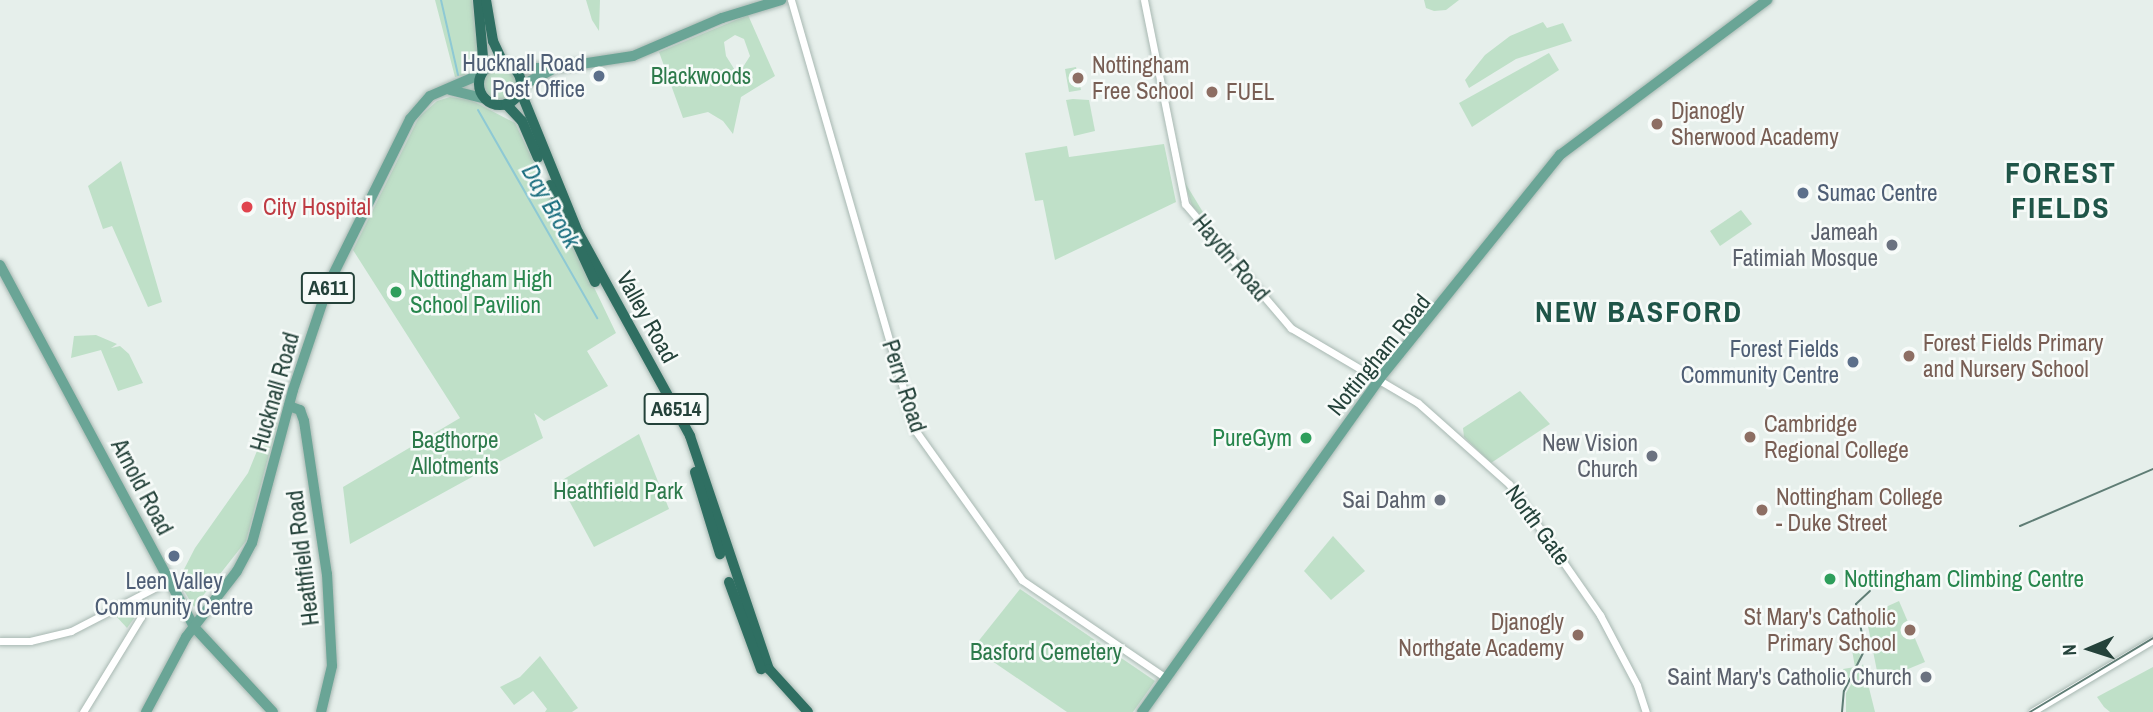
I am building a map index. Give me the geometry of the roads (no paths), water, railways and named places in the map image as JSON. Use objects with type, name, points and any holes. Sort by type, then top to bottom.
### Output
[{"type":"highway","points":[[478,0],[483,71],[479,87],[485,99],[506,104],[521,88],[515,68],[503,62],[493,41],[486,0]]},
{"type":"highway","points":[[483,71],[503,62]]},
{"type":"highway","name":"Valley Road","points":[[521,88],[578,232],[690,436],[769,669],[808,712]]},
{"type":"highway","name":"Valley Road","points":[[506,104],[522,121],[585,262],[671,414],[695,471],[751,648],[765,675],[798,712]]},
{"type":"main road","points":[[515,68],[555,68],[633,55],[722,18],[780,0]]},
{"type":"main road","name":"Nottingham Road","points":[[1142,712],[1380,378],[1560,155],[1685,58],[1768,0]]},
{"type":"main road","points":[[521,88],[555,68]]},
{"type":"main road","name":"Hucknall Road","points":[[146,712],[192,622],[237,571],[252,543],[289,406],[329,283],[370,198],[418,107],[446,89],[483,71]]},
{"type":"main road","points":[[446,89],[485,99]]},
{"type":"main road","name":"Arnold Road","points":[[0,265],[192,622],[273,712]]},
{"type":"main road","name":"Heathfield Road","points":[[289,406],[300,410],[304,421],[327,574],[332,666],[321,712]]},
{"type":"street","name":"Perry Road","points":[[791,0],[915,430],[1022,580],[1166,678]]},
{"type":"street","name":"Haydn Road","points":[[1144,0],[1185,204],[1291,328],[1380,378]]},
{"type":"street","name":"North Gate","points":[[1380,378],[1430,412],[1509,485],[1600,615],[1637,685],[1646,712]]},
{"type":"street","points":[[0,641],[61,634],[170,580]]},
{"type":"street","points":[[83,712],[141,617],[137,597]]},
{"type":"street","points":[[2032,712],[2153,640]]},
{"type":"waterway","name":"Day Brook","points":[[441,0],[458,75]]},
{"type":"waterway","name":"Day Brook","points":[[478,110],[597,318]]},
{"type":"tram line","points":[[2020,526],[2153,469]]},
{"type":"tram line","points":[[1842,712],[1844,691],[1865,649],[1856,604],[1870,591]]},
{"type":"tram line","points":[[2030,712],[2153,638]]},
{"type":"place","name":"Hucknall Road Post Office","points":[[599,76]]},
{"type":"place","name":"Nottingham Free School","points":[[1078,78]]},
{"type":"place","name":"FUEL","points":[[1212,92]]},
{"type":"place","name":"Djanogly Sherwood Academy","points":[[1657,124]]},
{"type":"place","name":"Sumac Centre","points":[[1803,193]]},
{"type":"place","name":"City Hospital","points":[[247,207]]},
{"type":"place","name":"Jameah Fatimiah Mosque","points":[[1892,245]]},
{"type":"place","name":"Nottingham High School Pavilion","points":[[396,292]]},
{"type":"place","name":"Forest Fields Primary and Nursery School","points":[[1909,356]]},
{"type":"place","name":"Forest Fields Community Centre","points":[[1853,362]]},
{"type":"place","name":"Cambridge Regional College","points":[[1750,437]]},
{"type":"place","name":"PureGym","points":[[1306,438]]},
{"type":"place","name":"New Vision Church","points":[[1652,456]]},
{"type":"place","name":"Sai Dahm","points":[[1440,500]]},
{"type":"place","name":"Nottingham College - Duke Street","points":[[1762,510]]},
{"type":"place","name":"Leen Valley Community Centre","points":[[174,556]]},
{"type":"place","name":"Nottingham Climbing Centre","points":[[1830,579]]},
{"type":"place","name":"St Mary's Catholic Primary School","points":[[1910,630]]},
{"type":"place","name":"Djanogly Northgate Academy","points":[[1578,635]]},
{"type":"place","name":"Saint Mary's Catholic Church","points":[[1926,677]]},
{"type":"district","name":"FOREST FIELDS","points":[[2061,189]]},
{"type":"district","name":"NEW BASFORD","points":[[1639,311]]},
{"type":"park label","name":"Blackwoods","points":[[701,76]]},
{"type":"park label","name":"Bagthorpe Allotments","points":[[455,453]]},
{"type":"park label","name":"Heathfield Park","points":[[618,491]]},
{"type":"park label","name":"Basford Cemetery","points":[[1046,652]]}]
